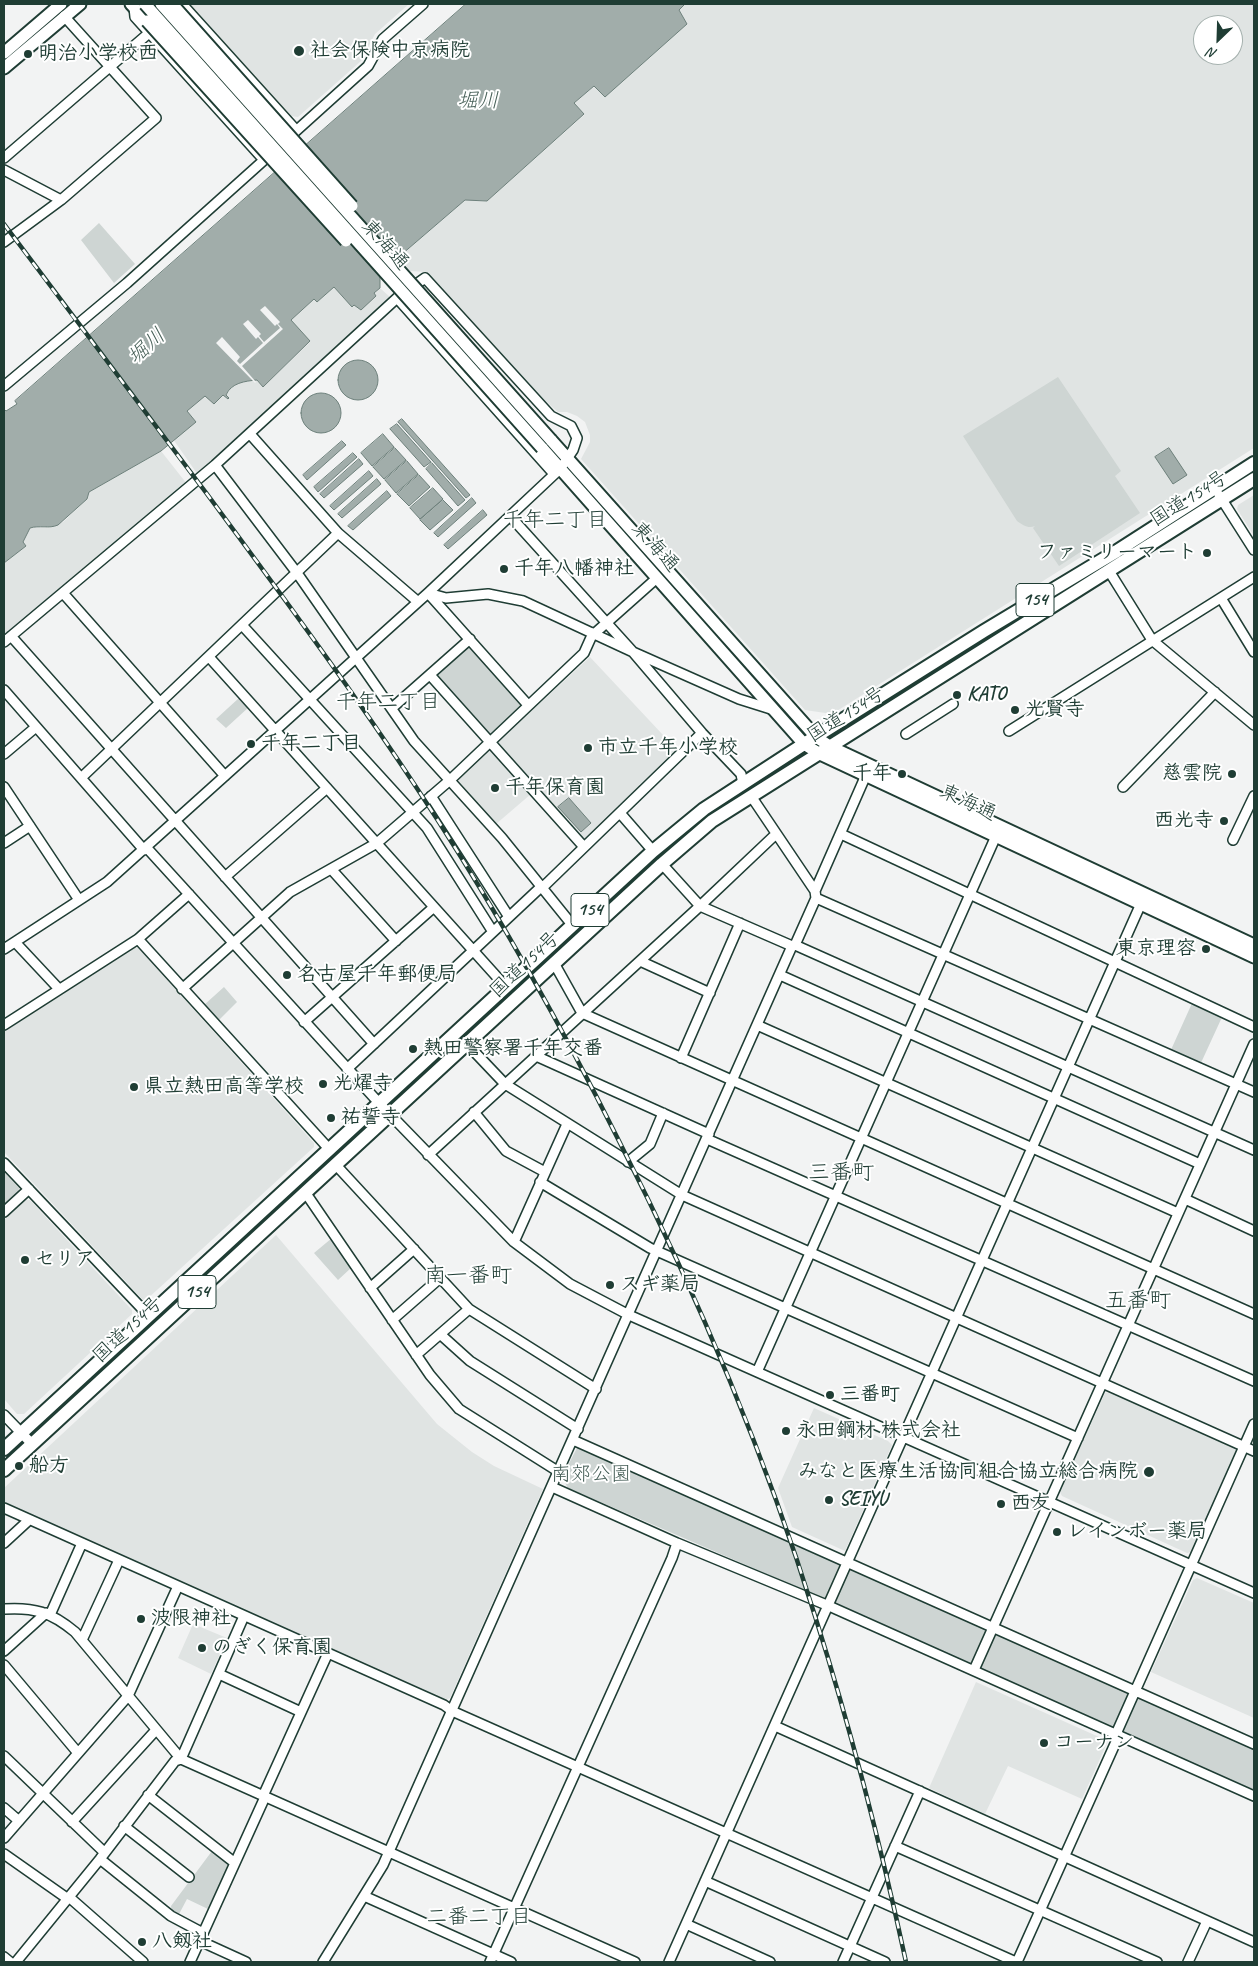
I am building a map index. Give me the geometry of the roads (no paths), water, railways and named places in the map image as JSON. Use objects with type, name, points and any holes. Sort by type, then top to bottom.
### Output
[{"type":"highway","name":"国道154号","points":[[4,1449],[653,851],[704,809],[984,630],[1117,551],[1254,463]]},
{"type":"highway","name":"国道154号","points":[[4,1470],[662,864],[712,821],[1254,479]]},
{"type":"main road","points":[[4,53],[59,8],[80,4]]},
{"type":"main road","name":"東海通","points":[[161,4],[816,737],[825,750],[866,776],[996,836],[1254,946]]},
{"type":"main road","points":[[172,4],[373,231],[393,263]]},
{"type":"main road","points":[[137,5],[147,21],[366,263],[382,270]]},
{"type":"main road","name":"東海通","points":[[137,5],[382,270],[542,448],[557,471],[657,578],[777,711],[804,744],[825,750],[1143,899],[1254,957]]},
{"type":"main road","points":[[4,68],[59,8]]},
{"type":"street","points":[[182,4],[296,130]]},
{"type":"street","points":[[4,386],[127,282],[368,66],[383,39],[423,4]]},
{"type":"street","points":[[137,5],[135,17],[264,160]]},
{"type":"street","points":[[4,242],[60,200],[156,118],[59,8]]},
{"type":"street","points":[[4,158],[149,33]]},
{"type":"street","points":[[4,170],[60,200]]},
{"type":"street","points":[[4,949],[107,882],[145,849],[176,821],[225,776],[356,658],[417,601],[428,593],[568,459],[577,438],[571,426],[552,416],[425,278],[397,298],[215,465],[7,639],[112,749],[176,821],[225,877],[374,1044]]},
{"type":"street","points":[[397,298],[557,471]]},
{"type":"street","points":[[250,434],[338,533],[417,601]]},
{"type":"street","points":[[215,465],[297,573],[414,740],[543,887],[573,926]]},
{"type":"street","points":[[1214,488],[1254,550]]},
{"type":"street","points":[[510,516],[633,652],[702,733],[741,774],[743,784]]},
{"type":"street","points":[[81,778],[338,533]]},
{"type":"street","points":[[1109,571],[1152,640],[1254,725]]},
{"type":"street","points":[[1009,731],[1254,577]]},
{"type":"street","points":[[182,989],[290,892],[377,843],[414,812],[584,653],[594,633],[657,578]]},
{"type":"street","points":[[63,593],[225,776]]},
{"type":"street","points":[[428,593],[446,598],[488,594],[505,596],[540,607],[633,652],[739,699],[777,711]]},
{"type":"street","points":[[428,593],[528,705]]},
{"type":"street","points":[[1221,598],[1254,652]]},
{"type":"street","points":[[242,625],[414,812],[427,828],[493,932]]},
{"type":"street","points":[[392,708],[470,639]]},
{"type":"street","points":[[209,657],[506,987]]},
{"type":"street","points":[[430,675],[584,847]]},
{"type":"street","points":[[4,690],[145,849],[389,1115],[514,1242],[570,1284],[629,1315],[1254,1593]]},
{"type":"street","points":[[1123,787],[1215,692]]},
{"type":"street","points":[[906,734],[953,704]]},
{"type":"street","points":[[4,754],[36,727]]},
{"type":"street","points":[[347,1068],[543,887],[702,733]]},
{"type":"street","points":[[323,1962],[383,1865],[389,1852],[757,1025],[794,946],[866,776]]},
{"type":"street","points":[[4,787],[79,900]]},
{"type":"street","points":[[225,877],[327,788]]},
{"type":"street","points":[[431,796],[509,918]]},
{"type":"street","points":[[751,796],[816,894],[943,954],[1254,1092]]},
{"type":"street","points":[[1233,840],[1254,796]]},
{"type":"street","points":[[620,813],[653,851]]},
{"type":"street","points":[[4,843],[30,826]]},
{"type":"street","points":[[428,1155],[776,834]]},
{"type":"street","points":[[840,834],[1116,961],[1254,1027]]},
{"type":"street","points":[[757,1372],[996,836]]},
{"type":"street","points":[[662,864],[700,906],[922,1002],[1254,1150]]},
{"type":"street","points":[[332,870],[396,941]]},
{"type":"street","points":[[4,1025],[138,939],[188,894]]},
{"type":"street","points":[[669,1962],[1143,899]]},
{"type":"street","points":[[304,1022],[434,907]]},
{"type":"street","points":[[681,1058],[740,923]]},
{"type":"street","points":[[138,939],[330,1150]]},
{"type":"street","points":[[15,942],[59,989]]},
{"type":"street","points":[[640,961],[710,993]]},
{"type":"street","points":[[554,963],[582,1013],[1254,1314]]},
{"type":"street","points":[[780,975],[1200,1164]]},
{"type":"street","points":[[757,1025],[1178,1213]]},
{"type":"street","points":[[467,1044],[505,1084],[682,1196],[1254,1451]]},
{"type":"street","points":[[974,1670],[1254,1044]]},
{"type":"street","points":[[536,1056],[663,1113],[708,1136],[836,1195],[1254,1382]]},
{"type":"street","points":[[474,1112],[506,1151],[545,1172]]},
{"type":"street","points":[[628,1162],[650,1144],[663,1113]]},
{"type":"street","points":[[514,1242],[567,1124]]},
{"type":"street","points":[[4,1163],[149,1316]]},
{"type":"street","points":[[336,1164],[469,1309],[596,1389]]},
{"type":"street","points":[[540,1182],[657,1252],[1078,1438]]},
{"type":"street","points":[[4,1212],[29,1189]]},
{"type":"street","points":[[305,1192],[416,1355],[459,1409],[559,1472]]},
{"type":"street","points":[[1185,1199],[1254,1231]]},
{"type":"street","points":[[370,1288],[414,1249]]},
{"type":"street","points":[[392,1320],[440,1278]]},
{"type":"street","points":[[416,1355],[469,1309]]},
{"type":"street","points":[[440,1334],[470,1360],[578,1429]]},
{"type":"street","points":[[4,1415],[32,1444]]},
{"type":"street","points":[[4,1508],[444,1705],[452,1711],[726,1834],[1016,1962],[1254,1424]]},
{"type":"street","points":[[573,1440],[1254,1744]]},
{"type":"street","points":[[552,1487],[829,1606],[1254,1796]]},
{"type":"street","points":[[4,1543],[29,1520]]},
{"type":"street","points":[[492,1958],[672,1558],[677,1542]]},
{"type":"street","points":[[4,1651],[48,1614],[82,1543]]},
{"type":"street","points":[[82,1640],[119,1560]]},
{"type":"street","points":[[4,1838],[128,1696],[178,1586]]},
{"type":"street","points":[[4,1610],[21,1608],[48,1614],[64,1623],[82,1640],[181,1759],[514,1909],[618,1959],[635,1962]]},
{"type":"street","points":[[16,1962],[69,1898],[175,1761],[181,1759],[244,1616]]},
{"type":"street","points":[[190,1962],[328,1653]]},
{"type":"street","points":[[4,1665],[78,1753]]},
{"type":"street","points":[[218,1674],[301,1712]]},
{"type":"street","points":[[775,1726],[1254,1942]]},
{"type":"street","points":[[72,1822],[156,1730]]},
{"type":"street","points":[[4,1756],[72,1822],[102,1856],[171,1916],[202,1937],[246,1962]]},
{"type":"street","points":[[843,1962],[920,1791]]},
{"type":"street","points":[[148,1795],[235,1863]]},
{"type":"street","points":[[4,1808],[19,1821]]},
{"type":"street","points":[[124,1826],[189,1877]]},
{"type":"street","points":[[895,1846],[1157,1962]]},
{"type":"street","points":[[4,1854],[69,1898],[143,1962]]},
{"type":"street","points":[[705,1881],[885,1962]]},
{"type":"street","points":[[364,1896],[492,1958],[511,1962]]},
{"type":"street","points":[[1188,1962],[1207,1921]]},
{"type":"street","points":[[686,1924],[770,1962]]},
{"type":"street","points":[[4,1958],[10,1962]]},
{"type":"water","name":"堀川","points":[[466,4],[685,4],[679,10],[687,24],[605,97],[594,86],[574,103],[584,114],[487,201],[465,200],[380,273],[380,288],[374,293],[376,296],[361,310],[354,305],[352,307],[334,287],[317,302],[314,299],[291,320],[310,341],[263,387],[257,380],[239,383],[228,391],[226,395],[228,399],[223,395],[214,404],[205,396],[187,411],[196,422],[161,451],[89,492],[87,499],[58,525],[30,528],[23,542],[26,546],[4,563],[4,409],[6,411],[17,404],[15,401]]},
{"type":"water","points":[[354,360],[362,360],[369,363],[375,369],[378,380],[375,391],[369,397],[362,400],[354,400],[347,397],[341,391],[338,384],[338,376],[341,369],[347,363]]},
{"type":"water","points":[[321,393],[332,396],[338,402],[341,413],[338,424],[332,430],[321,433],[310,430],[304,424],[301,413],[304,402],[310,396]]},
{"type":"water","points":[[402,419],[470,495],[466,498],[398,422]]},
{"type":"water","points":[[397,424],[431,462],[424,467],[390,429]]},
{"type":"water","points":[[383,434],[394,447],[372,466],[361,453]]},
{"type":"water","points":[[342,441],[346,445],[307,480],[303,475]]},
{"type":"water","points":[[395,448],[406,460],[384,479],[373,467]]},
{"type":"water","points":[[1169,448],[1187,475],[1173,484],[1155,457]]},
{"type":"water","points":[[353,453],[357,457],[318,492],[314,487]]},
{"type":"water","points":[[359,459],[363,464],[324,498],[320,494]]},
{"type":"water","points":[[407,461],[418,474],[396,493],[385,480]]},
{"type":"water","points":[[432,463],[465,500],[458,506],[426,469]]},
{"type":"water","points":[[369,471],[373,476],[334,510],[330,506]]},
{"type":"water","points":[[419,475],[430,487],[409,506],[397,494]]},
{"type":"water","points":[[377,479],[381,484],[342,518],[338,514]]},
{"type":"water","points":[[433,488],[443,499],[420,519],[410,508]]},
{"type":"water","points":[[387,491],[391,496],[353,530],[348,526]]},
{"type":"water","points":[[472,498],[476,503],[438,537],[434,533]]},
{"type":"water","points":[[443,500],[453,510],[430,530],[420,520]]},
{"type":"water","points":[[483,510],[487,515],[448,549],[444,545]]},
{"type":"water","points":[[569,798],[591,823],[581,832],[558,807]]},
{"type":"railway","points":[[4,224],[237,534],[382,736],[437,819],[532,976],[597,1098],[675,1255],[727,1373],[774,1493],[841,1702],[876,1832],[906,1962]]},
{"type":"place","name":"社会保険中京病院","points":[[299,51]]},
{"type":"place","name":"明治小学校西","points":[[28,54]]},
{"type":"place","name":"ファミリーマート","points":[[1207,553]]},
{"type":"place","name":"千年八幡神社","points":[[504,569]]},
{"type":"place","name":"KATO","points":[[957,695]]},
{"type":"place","name":"光賢寺","points":[[1015,710]]},
{"type":"place","name":"千年二丁目","points":[[251,744]]},
{"type":"place","name":"市立千年小学校","points":[[588,748]]},
{"type":"place","name":"千年","points":[[902,774]]},
{"type":"place","name":"慈雲院","points":[[1232,774]]},
{"type":"place","name":"千年保育園","points":[[495,788]]},
{"type":"place","name":"西光寺","points":[[1224,821]]},
{"type":"place","name":"東京理容","points":[[1206,949]]},
{"type":"place","name":"名古屋千年郵便局","points":[[287,975]]},
{"type":"place","name":"熱田警察署千年交番","points":[[413,1049]]},
{"type":"place","name":"光燿寺","points":[[323,1084]]},
{"type":"place","name":"県立熱田高等学校","points":[[134,1087]]},
{"type":"place","name":"祐誓寺","points":[[331,1118]]},
{"type":"place","name":"セリア","points":[[25,1260]]},
{"type":"place","name":"スギ薬局","points":[[610,1285]]},
{"type":"place","name":"三番町","points":[[830,1395]]},
{"type":"place","name":"永田鋼材 株式会社","points":[[786,1431]]},
{"type":"place","name":"船方","points":[[19,1466]]},
{"type":"place","name":"みなと医療生活協同組合協立総合病院","points":[[1149,1472]]},
{"type":"place","name":"SEIYU","points":[[829,1500]]},
{"type":"place","name":"西友","points":[[1001,1504]]},
{"type":"place","name":"レインボー薬局","points":[[1057,1532]]},
{"type":"place","name":"波限神社","points":[[141,1619]]},
{"type":"place","name":"のぎく保育園","points":[[202,1648]]},
{"type":"place","name":"コーナン","points":[[1044,1743]]},
{"type":"place","name":"八剱社","points":[[142,1942]]},
{"type":"district","name":"千年二丁目","points":[[555,520]]},
{"type":"district","name":"千年二丁目","points":[[388,702]]},
{"type":"district","name":"三番町","points":[[841,1173]]},
{"type":"district","name":"南一番町","points":[[468,1276]]},
{"type":"district","name":"五番町","points":[[1138,1301]]},
{"type":"district","name":"二番二丁目","points":[[479,1917]]},
{"type":"park label","name":"南郊公園","points":[[591,1475]]}]
